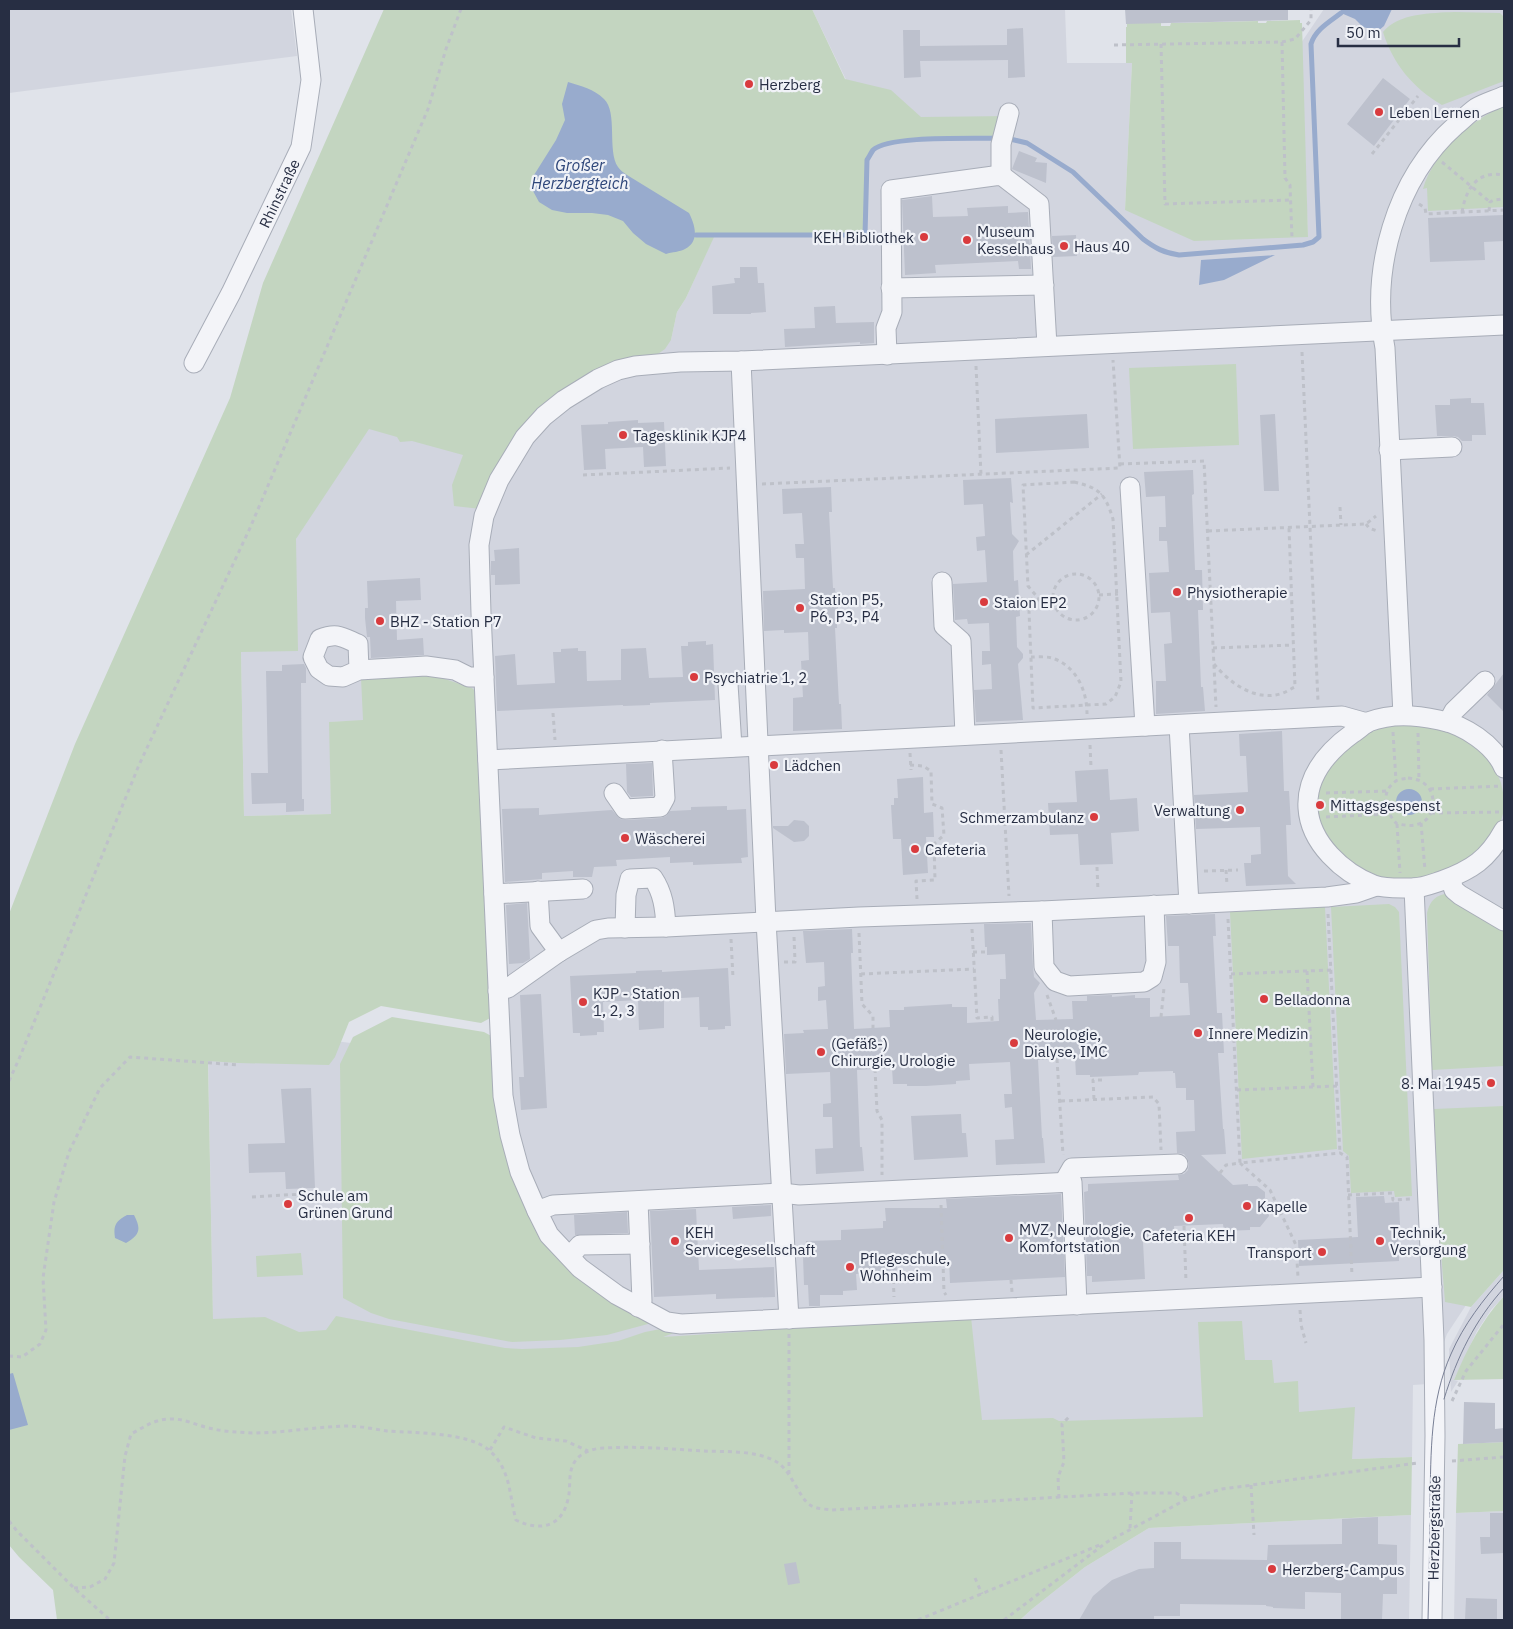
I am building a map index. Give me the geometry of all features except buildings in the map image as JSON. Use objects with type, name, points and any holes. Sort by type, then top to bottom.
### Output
[{"type":"street","name":"Rhinstraße","points":[[194,364],[302,147],[311,80],[303,9]]},
{"type":"street","points":[[1404,715],[1389,450],[1386,348],[1382,331],[1381,289],[1388,242],[1403,195],[1431,152],[1445,135],[1476,108],[1504,96]]},
{"type":"street","points":[[1001,175],[1001,144],[1009,113]]},
{"type":"street","points":[[887,354],[886,328],[892,312],[891,190],[1001,175],[1040,204],[1047,346]]},
{"type":"street","points":[[891,288],[1044,285]]},
{"type":"street","points":[[1432,1287],[681,1324],[666,1322],[638,1307],[588,1273],[549,1235],[537,1212],[520,1172],[504,1106],[479,546],[484,516],[499,480],[525,437],[544,416],[564,400],[598,379],[618,370],[635,366],[680,362],[741,361],[1504,325]]},
{"type":"street","points":[[741,361],[768,964],[789,1318]]},
{"type":"street","points":[[1389,450],[1452,447]]},
{"type":"street","points":[[1130,487],[1145,726]]},
{"type":"street","points":[[942,582],[944,626],[961,641],[966,735]]},
{"type":"street","points":[[359,670],[426,666],[455,670],[469,677],[484,677]]},
{"type":"street","points":[[1448,722],[1454,711],[1484,681]]},
{"type":"street","points":[[732,747],[728,691],[756,696]]},
{"type":"street","points":[[1376,886],[1353,873],[1329,854],[1309,818],[1309,793],[1318,767],[1329,753],[1367,723],[1404,715],[1448,722],[1470,733],[1488,745],[1502,762],[1504,768]]},
{"type":"street","points":[[488,760],[1342,716],[1367,723]]},
{"type":"street","points":[[1179,725],[1189,904]]},
{"type":"street","points":[[614,793],[625,809],[660,807],[665,798],[662,750]]},
{"type":"street","points":[[498,991],[508,988],[596,930],[608,928],[1042,911],[1327,897],[1356,893],[1376,886],[1413,887],[1465,873],[1482,861],[1498,842],[1504,830]]},
{"type":"street","points":[[625,928],[626,895],[630,878],[652,878],[661,890],[665,908],[666,927]]},
{"type":"street","points":[[1450,878],[1454,890],[1460,895],[1504,920]]},
{"type":"street","name":"Herzbergstraße","points":[[1413,887],[1432,1287],[1435,1436],[1432,1620]]},
{"type":"street","points":[[494,894],[583,889]]},
{"type":"street","points":[[538,891],[540,926],[560,952]]},
{"type":"street","points":[[1042,911],[1044,967],[1056,981],[1069,986],[1144,982],[1152,977],[1156,962],[1154,905]]},
{"type":"street","points":[[1064,1182],[1072,1168],[1170,1164]]},
{"type":"street","points":[[537,1212],[553,1205],[782,1193],[798,1195],[1072,1182],[1077,1305]]},
{"type":"street","points":[[638,1201],[642,1301],[638,1307]]},
{"type":"street","points":[[570,1256],[580,1245],[640,1244]]},
{"type":"path","points":[[9,1081],[139,765],[250,528],[428,109],[446,49],[461,9]]},
{"type":"path","points":[[1114,45],[1282,42],[1295,40],[1311,20],[1312,9]]},
{"type":"path","points":[[1282,42],[1285,178],[1290,184],[1292,238]]},
{"type":"path","points":[[1161,44],[1165,204],[1291,200]]},
{"type":"path","points":[[1372,154],[1418,96]]},
{"type":"path","points":[[1431,152],[1490,202]]},
{"type":"path","points":[[1462,212],[1467,192],[1480,178],[1489,175],[1504,175]]},
{"type":"path","points":[[1403,195],[1425,208],[1426,214],[1504,210]]},
{"type":"path","points":[[1490,202],[1504,199]]},
{"type":"path","points":[[1489,211],[1490,202]]},
{"type":"path","points":[[583,475],[981,475],[1120,468],[1112,343]]},
{"type":"path","points":[[975,350],[981,475]]},
{"type":"path","points":[[1302,352],[1318,708]]},
{"type":"path","points":[[1120,464],[1204,461],[1217,722]]},
{"type":"path","points":[[1074,482],[1090,486],[1102,494],[1109,505],[1114,519],[1121,682],[1116,697],[1106,704],[1033,708],[1029,611],[1039,599],[1028,586],[1023,485],[1074,482]]},
{"type":"path","points":[[1026,555],[1102,494]]},
{"type":"path","points":[[1340,507],[1341,525]]},
{"type":"path","points":[[1208,531],[1366,524],[1380,514],[1393,514]]},
{"type":"path","points":[[1214,663],[1224,676],[1238,686],[1257,694],[1281,694],[1295,687],[1289,528]]},
{"type":"path","points":[[1074,574],[1088,577],[1093,582],[1099,595],[1098,602],[1090,614],[1077,620],[1063,616],[1054,606],[1053,599],[1056,585],[1067,576],[1074,574]]},
{"type":"path","points":[[1099,595],[1136,594]]},
{"type":"path","points":[[1020,600],[1053,599]]},
{"type":"path","points":[[1213,648],[1293,645]]},
{"type":"path","points":[[1031,657],[1054,658],[1069,668],[1084,688],[1089,729]]},
{"type":"path","points":[[553,713],[556,756]]},
{"type":"path","points":[[1404,715],[1419,780]]},
{"type":"path","points":[[1404,715],[1396,781],[1388,791],[1385,803],[1388,814],[1397,824],[1413,887]]},
{"type":"path","points":[[1000,734],[1010,912]]},
{"type":"path","points":[[910,765],[923,766],[930,771],[932,804],[942,808],[944,835],[934,844],[935,880],[916,881]]},
{"type":"path","points":[[1396,781],[1408,778],[1419,780],[1430,789],[1434,800],[1431,813],[1421,823],[1410,826],[1397,824]]},
{"type":"path","points":[[1430,789],[1504,786]]},
{"type":"path","points":[[1309,793],[1388,791]]},
{"type":"path","points":[[1431,813],[1504,812]]},
{"type":"path","points":[[1309,818],[1388,814]]},
{"type":"path","points":[[1413,887],[1421,823]]},
{"type":"path","points":[[1097,867],[1099,908]]},
{"type":"path","points":[[1187,872],[1238,870]]},
{"type":"path","points":[[1327,897],[1340,1153]]},
{"type":"path","points":[[1227,901],[1240,1163],[1270,1190],[1296,1245]]},
{"type":"path","points":[[971,913],[977,1018],[992,1017],[992,1022]]},
{"type":"path","points":[[859,917],[862,1004],[873,1016],[873,1028]]},
{"type":"path","points":[[768,964],[795,962],[793,920]]},
{"type":"path","points":[[730,923],[733,978]]},
{"type":"path","points":[[973,952],[987,952]]},
{"type":"path","points":[[861,974],[974,969]]},
{"type":"path","points":[[1231,974],[1331,970]]},
{"type":"path","points":[[1307,971],[1313,1087]]},
{"type":"path","points":[[9,1356],[22,1357],[40,1344],[46,1330],[43,1278],[54,1202],[69,1152],[100,1088],[130,1057],[238,1065]]},
{"type":"path","points":[[1057,1059],[1061,1101],[1064,1182]]},
{"type":"path","points":[[875,1069],[877,1111],[882,1120],[883,1191]]},
{"type":"path","points":[[1094,1099],[1093,1080],[1103,1080],[1103,1077]]},
{"type":"path","points":[[1423,1087],[1491,1083]]},
{"type":"path","points":[[1237,1090],[1337,1086]]},
{"type":"path","points":[[1061,1101],[1153,1097],[1159,1104],[1170,1164]]},
{"type":"path","points":[[1220,1173],[1226,1165],[1240,1163],[1340,1153],[1347,1157],[1353,1291]]},
{"type":"path","points":[[941,1189],[944,1292],[955,1311]]},
{"type":"path","points":[[252,1197],[336,1192]]},
{"type":"path","points":[[1348,1195],[1392,1193],[1393,1200],[1415,1199]]},
{"type":"path","points":[[1184,1226],[1187,1300]]},
{"type":"path","points":[[893,1272],[895,1314]]},
{"type":"path","points":[[789,1318],[789,1475]]},
{"type":"path","points":[[1448,1409],[1466,1370],[1504,1324]]},
{"type":"path","points":[[1059,1498],[1058,1477],[1064,1462],[1062,1424],[1070,1416]]},
{"type":"path","points":[[74,1588],[90,1587],[105,1579],[114,1563],[125,1456],[131,1434],[158,1420],[172,1419],[214,1430],[251,1433],[348,1426],[425,1433],[464,1439],[478,1443],[490,1450],[501,1464],[510,1483],[516,1520],[536,1527],[548,1526],[558,1520],[564,1512],[568,1498],[573,1464],[581,1454],[602,1448],[635,1447],[754,1454],[776,1461],[789,1475],[808,1504],[832,1510],[1132,1493],[1176,1493],[1188,1498]]},
{"type":"path","points":[[490,1450],[504,1427],[536,1438],[566,1442],[588,1451]]},
{"type":"path","points":[[1004,1620],[1106,1542],[1188,1498],[1222,1489],[1251,1485],[1435,1462],[1504,1457]]},
{"type":"path","points":[[1251,1485],[1254,1534]]},
{"type":"path","points":[[1130,1528],[1132,1493]]},
{"type":"path","points":[[9,1521],[74,1588],[110,1620]]},
{"type":"path","points":[[918,1620],[1106,1542]]},
{"type":"path","points":[[975,1578],[982,1594]]},
{"type":"shaded area","points":[[9,9],[291,9],[297,56],[9,93]]},
{"type":"shaded area","points":[[812,9],[1065,9],[1067,63],[1132,63],[1125,210],[1308,237],[1301,43],[1324,9],[1504,9],[1504,1262],[1472,1296],[1447,1334],[1428,1384],[1413,1385],[1412,1457],[1352,1459],[214,1380],[207,994],[262,1032],[383,1047],[596,1289],[512,1178],[479,717],[330,722],[331,814],[244,816],[241,652],[296,539],[350,358],[671,340],[677,312],[686,298],[715,234],[863,115]]},
{"type":"shaded area","points":[[1504,1270],[1504,1296],[1491,1310],[1477,1331],[1454,1380],[1458,1381],[1451,1392],[1449,1349],[1471,1307]]},
{"type":"shaded area","points":[[1504,1511],[1504,1620],[1454,1620],[1456,1513]]},
{"type":"shaded area","points":[[1411,1515],[1409,1620],[1020,1620],[1085,1567],[1149,1528]]},
{"type":"green space","points":[[384,9],[812,9],[845,79],[891,90],[921,117],[1011,116],[1012,139],[907,140],[885,144],[874,150],[867,160],[865,235],[715,235],[686,298],[677,312],[671,340],[665,349],[655,356],[567,394],[481,509],[454,506],[452,485],[463,455],[412,441],[400,442],[397,437],[369,429],[296,539],[298,651],[241,652],[244,816],[331,814],[329,722],[363,720],[361,678],[433,675],[472,688],[478,694],[494,1016],[481,1023],[381,1006],[349,1022],[335,1057],[329,1065],[208,1061],[213,1319],[265,1317],[299,1332],[326,1330],[336,1316],[505,1348],[522,1349],[578,1347],[618,1341],[645,1332],[666,1328],[687,1328],[663,1337],[971,1317],[982,1420],[1053,1418],[1059,1421],[1203,1417],[1198,1322],[1242,1321],[1245,1360],[1272,1360],[1274,1383],[1298,1381],[1299,1412],[1355,1407],[1352,1459],[1412,1457],[1411,1515],[1149,1528],[1085,1567],[1020,1620],[57,1620],[53,1590],[9,1545],[9,914],[75,744],[230,398],[263,283]]},
{"type":"green space","points":[[1454,12],[1500,13],[1504,17],[1504,81],[1442,105],[1422,91],[1405,74],[1392,55],[1383,32],[1397,21],[1416,15]]},
{"type":"green space","points":[[1300,20],[1300,23],[1302,23],[1308,237],[1194,241],[1125,210],[1132,63],[1126,63],[1127,23],[1161,23],[1161,26],[1170,26],[1171,23],[1258,21],[1258,23],[1266,23],[1267,21]]},
{"type":"green space","points":[[1504,106],[1504,207],[1428,211],[1427,188],[1423,189],[1435,163],[1455,139],[1467,129],[1491,112]]},
{"type":"green space","points":[[1236,364],[1239,445],[1133,449],[1129,368]]},
{"type":"green space","points":[[1406,725],[1445,730],[1465,739],[1484,753],[1495,768],[1504,797],[1504,810],[1499,828],[1465,865],[1413,880],[1377,876],[1363,869],[1334,851],[1316,822],[1319,779],[1354,739],[1390,726]]},
{"type":"green space","points":[[1449,893],[1504,930],[1504,1066],[1432,1070],[1427,913],[1434,899]]},
{"type":"green space","points":[[1389,904],[1399,912],[1412,1196],[1395,1197],[1394,1191],[1351,1193],[1349,1156],[1343,1151],[1331,907]]},
{"type":"green space","points":[[1325,907],[1337,1149],[1242,1159],[1230,912]]},
{"type":"green space","points":[[392,1017],[484,1032],[495,1038],[531,1217],[659,1321],[607,1335],[560,1340],[512,1342],[389,1319],[371,1313],[343,1298],[340,1064],[353,1037]]},
{"type":"green space","points":[[1504,1106],[1504,1270],[1471,1307],[1445,1302],[1439,1228],[1434,1109]]},
{"type":"green space","points":[[301,1253],[303,1275],[257,1277],[256,1256]]},
{"type":"green space","points":[[1504,1296],[1504,1379],[1454,1380],[1475,1336],[1488,1315]]},
{"type":"green space","points":[[1504,1442],[1504,1511],[1456,1513],[1458,1444]]},
{"type":"water","points":[[1341,9],[1392,9],[1384,26],[1378,31],[1363,27],[1355,19],[1341,13]]},
{"type":"water","name":"Großer Herzbergteich","points":[[568,82],[596,93],[608,105],[612,122],[613,151],[618,167],[627,175],[689,213],[695,233],[690,246],[683,250],[666,254],[646,244],[623,221],[608,215],[567,213],[552,210],[539,202],[533,191],[534,175],[556,140],[565,120],[562,104]]},
{"type":"water","points":[[1275,255],[1224,280],[1199,285],[1201,260]]},
{"type":"water","points":[[1409,789],[1418,793],[1422,802],[1418,811],[1409,815],[1400,811],[1396,802],[1400,793]]},
{"type":"water","points":[[127,1215],[134,1215],[138,1225],[138,1232],[126,1243],[115,1238],[114,1230],[118,1221]]},
{"type":"water","points":[[13,1373],[28,1425],[9,1430],[9,1374]]},
{"type":"waterway","points":[[1006,138],[1027,143],[1073,172],[1143,239],[1164,251],[1179,255],[1303,245],[1313,242],[1319,237],[1311,44],[1319,30],[1341,13]]},
{"type":"waterway","points":[[696,235],[865,235],[867,160],[873,150],[882,145],[913,140],[998,138]]},
{"type":"tram line","points":[[1428,1620],[1430,1484],[1435,1408],[1444,1372],[1451,1354],[1468,1322],[1504,1276]]},
{"type":"tram line","points":[[1444,1399],[1468,1340],[1484,1313],[1504,1288]]},
{"type":"place","name":"Herzberg","points":[[749,84]]},
{"type":"place","name":"Leben Lernen","points":[[1379,112]]},
{"type":"place","name":"KEH Bibliothek","points":[[924,237]]},
{"type":"place","name":"Museum Kesselhaus","points":[[967,240]]},
{"type":"place","name":"Haus 40","points":[[1064,246]]},
{"type":"place","name":"Tagesklinik KJP4","points":[[623,435]]},
{"type":"place","name":"Physiotherapie","points":[[1177,592]]},
{"type":"place","name":"Staion EP2","points":[[984,602]]},
{"type":"place","name":"Station P5, P6, P3, P4","points":[[800,608]]},
{"type":"place","name":"BHZ - Station P7","points":[[380,621]]},
{"type":"place","name":"Psychiatrie 1, 2","points":[[694,677]]},
{"type":"place","name":"Lädchen","points":[[774,765]]},
{"type":"place","name":"Mittagsgespenst","points":[[1320,805]]},
{"type":"place","name":"Verwaltung","points":[[1240,810]]},
{"type":"place","name":"Schmerzambulanz","points":[[1094,817]]},
{"type":"place","name":"Wäscherei","points":[[625,838]]},
{"type":"place","name":"Cafeteria","points":[[915,849]]},
{"type":"place","name":"Belladonna","points":[[1264,999]]},
{"type":"place","name":"KJP - Station 1, 2, 3","points":[[583,1002]]},
{"type":"place","name":"Innere Medizin","points":[[1198,1033]]},
{"type":"place","name":"Neurologie, Dialyse, IMC","points":[[1014,1043]]},
{"type":"place","name":"(Gefäß-) Chirurgie, Urologie","points":[[821,1052]]},
{"type":"place","name":"8. Mai 1945","points":[[1491,1083]]},
{"type":"place","name":"Schule am Grünen Grund","points":[[288,1204]]},
{"type":"place","name":"Kapelle","points":[[1247,1206]]},
{"type":"place","name":"Cafeteria KEH","points":[[1189,1218]]},
{"type":"place","name":"MVZ, Neurologie, Komfortstation","points":[[1009,1238]]},
{"type":"place","name":"KEH Servicegesellschaft","points":[[675,1241]]},
{"type":"place","name":"Technik, Versorgung","points":[[1380,1241]]},
{"type":"place","name":"Transport","points":[[1322,1252]]},
{"type":"place","name":"Pflegeschule, Wohnheim","points":[[850,1267]]},
{"type":"place","name":"Herzberg-Campus","points":[[1272,1569]]}]
